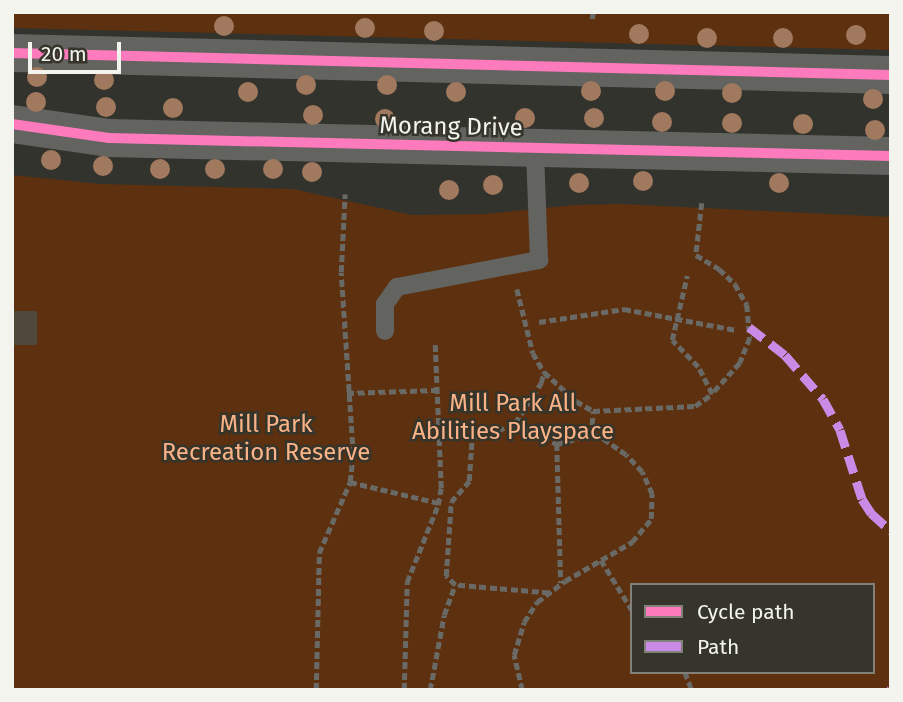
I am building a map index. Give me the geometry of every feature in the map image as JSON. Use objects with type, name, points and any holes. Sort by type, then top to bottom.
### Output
[{"type":"main road","points":[[12,52],[891,75]]},
{"type":"main road","name":"Morang Drive","points":[[12,124],[109,138],[535,150],[891,156]]},
{"type":"lane","points":[[385,331],[386,304],[397,287],[539,260],[535,150]]},
{"type":"path","points":[[592,19],[593,12]]},
{"type":"path","points":[[316,690],[319,553],[350,482],[353,454],[341,272],[345,194]]},
{"type":"path","points":[[516,285],[533,353],[544,372],[559,388],[593,411],[695,406],[712,394],[740,363],[750,338],[747,305],[735,284],[719,269],[696,256],[702,203]]},
{"type":"path","points":[[687,276],[672,340],[698,367],[712,394]]},
{"type":"path","points":[[539,322],[624,309],[736,330]]},
{"type":"path","points":[[404,690],[407,582],[439,503],[441,488],[435,342]]},
{"type":"path","points":[[544,372],[541,383],[515,423],[488,435],[472,437],[469,481],[450,502],[446,576],[455,585],[549,593]]},
{"type":"path","points":[[347,393],[436,390]]},
{"type":"path","points":[[591,435],[593,411]]},
{"type":"path","points":[[515,423],[557,444],[591,435],[602,438],[626,455],[642,472],[652,494],[650,519],[632,542],[561,584],[537,602],[518,637],[514,654],[522,690]]},
{"type":"path","points":[[557,444],[561,584]]},
{"type":"path","points":[[350,482],[439,503]]},
{"type":"path","points":[[601,560],[630,607]]},
{"type":"path","points":[[430,690],[444,615],[455,585]]},
{"type":"green space","points":[[12,12],[891,12],[891,50],[12,28]]},
{"type":"green space","name":"Mill Park Recreation Reserve","points":[[12,175],[100,184],[293,189],[412,215],[485,214],[575,205],[621,204],[891,217],[891,690],[12,690]]},
{"type":"building","points":[[12,311],[37,311],[37,345],[12,345]]},
{"type":"marked path","points":[[749,327],[785,355],[823,399],[840,430],[862,499],[871,513],[891,531]]},
{"type":"cycle path","points":[[12,53],[891,75]]},
{"type":"cycle path","points":[[12,124],[109,138],[891,156]]},
{"type":"park label","name":"Mill Park All Abilities Playspace","points":[[513,418]]}]
